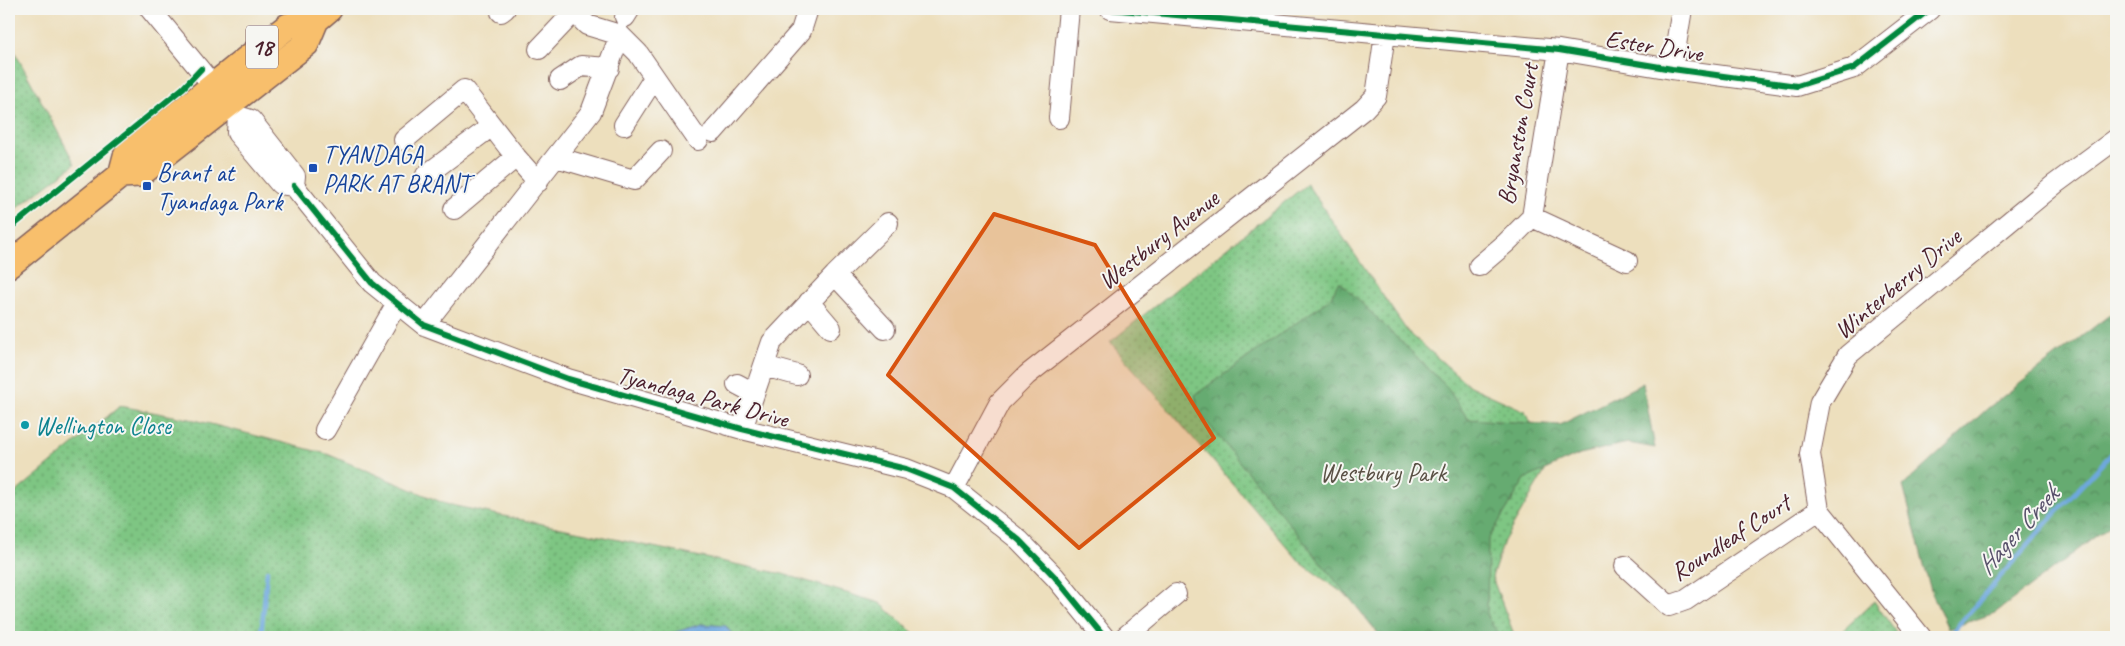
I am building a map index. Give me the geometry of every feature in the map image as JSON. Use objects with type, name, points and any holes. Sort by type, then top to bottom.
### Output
[{"type":"main road","name":"18","points":[[9,265],[121,175],[126,156],[227,102],[288,26],[322,14]]},
{"type":"street","points":[[150,9],[227,102]]},
{"type":"street","points":[[625,20],[638,53],[654,78],[706,136],[801,31],[808,9]]},
{"type":"street","points":[[1059,118],[1070,9]]},
{"type":"street","name":"Ester Drive","points":[[1110,9],[1559,50],[1672,69],[1797,86],[1854,68],[1930,9]]},
{"type":"street","points":[[1672,69],[1682,9]]},
{"type":"street","points":[[539,49],[577,15],[625,20]]},
{"type":"street","points":[[424,325],[591,112],[609,68],[625,20]]},
{"type":"street","name":"Westbury Avenue","points":[[954,488],[1000,402],[1028,376],[1364,109],[1376,96],[1385,34]]},
{"type":"street","name":"Bryanston Court","points":[[1479,266],[1506,244],[1532,217],[1559,50]]},
{"type":"street","points":[[560,80],[581,66],[609,68]]},
{"type":"street","points":[[624,125],[654,78]]},
{"type":"street","points":[[404,140],[464,90],[538,182]]},
{"type":"street","name":"Tyandaga Park Drive","points":[[227,102],[237,133],[280,184],[294,186],[372,283],[424,325],[568,379],[742,430],[898,466],[954,488],[1019,540],[1055,578],[1104,637]]},
{"type":"street","points":[[426,175],[492,126]]},
{"type":"street","name":"Winterberry Drive","points":[[1921,637],[1819,510],[1810,454],[1820,402],[1848,355],[2056,184],[2116,139]]},
{"type":"street","points":[[556,158],[634,180],[661,151]]},
{"type":"street","points":[[454,209],[516,156]]},
{"type":"street","points":[[1532,217],[1627,262]]},
{"type":"street","points":[[742,430],[746,389],[764,366],[772,342],[835,274],[888,223]]},
{"type":"street","points":[[835,274],[885,329]]},
{"type":"street","points":[[810,302],[832,328]]},
{"type":"street","points":[[325,430],[397,303]]},
{"type":"street","points":[[764,366],[797,375]]},
{"type":"street","name":"Roundleaf Court","points":[[1625,566],[1669,606],[1686,600],[1819,510]]},
{"type":"street","points":[[1125,637],[1176,594]]},
{"type":"highlighted area","points":[[994,214],[1095,245],[1214,438],[1079,548],[888,375]]},
{"type":"green space","points":[[9,41],[75,164],[9,214]]},
{"type":"green space","name":"Westbury Park","points":[[1307,184],[1407,331],[1470,386],[1525,411],[1551,461],[1504,541],[1492,577],[1515,637],[1404,637],[1301,563],[1110,342]]},
{"type":"green space","name":"Westbury Park","points":[[1339,281],[1446,386],[1468,419],[1560,425],[1643,383],[1655,448],[1628,443],[1580,454],[1525,479],[1488,540],[1487,617],[1501,637],[1381,637],[1198,411],[1195,395],[1330,299]]},
{"type":"green space","points":[[2116,310],[2116,521],[1995,613],[1948,629],[1931,591],[1903,486],[1988,408]]},
{"type":"green space","points":[[120,406],[195,420],[327,454],[446,504],[783,574],[880,603],[918,637],[10,637],[9,498]]},
{"type":"green space","points":[[1874,601],[1899,637],[1836,637]]},
{"type":"water","points":[[701,624],[726,626],[734,637],[660,637]]},
{"type":"waterway","name":"Hager Creek","points":[[1948,637],[2051,518],[2116,449]]},
{"type":"waterway","points":[[261,637],[267,571]]},
{"type":"cycle path","points":[[1110,9],[1559,50],[1672,69],[1797,86],[1854,68],[1930,9]]},
{"type":"cycle path","points":[[9,229],[183,88],[201,69]]},
{"type":"cycle path","points":[[294,186],[372,283],[424,325],[568,379],[742,429],[906,469],[954,488],[1019,540],[1055,577],[1104,637]]},
{"type":"place","name":"TYANDAGA PARK AT BRANT","points":[[313,168]]},
{"type":"place","name":"Brant at Tyandaga Park","points":[[147,186]]},
{"type":"place","name":"Wellington Close","points":[[25,425]]}]
